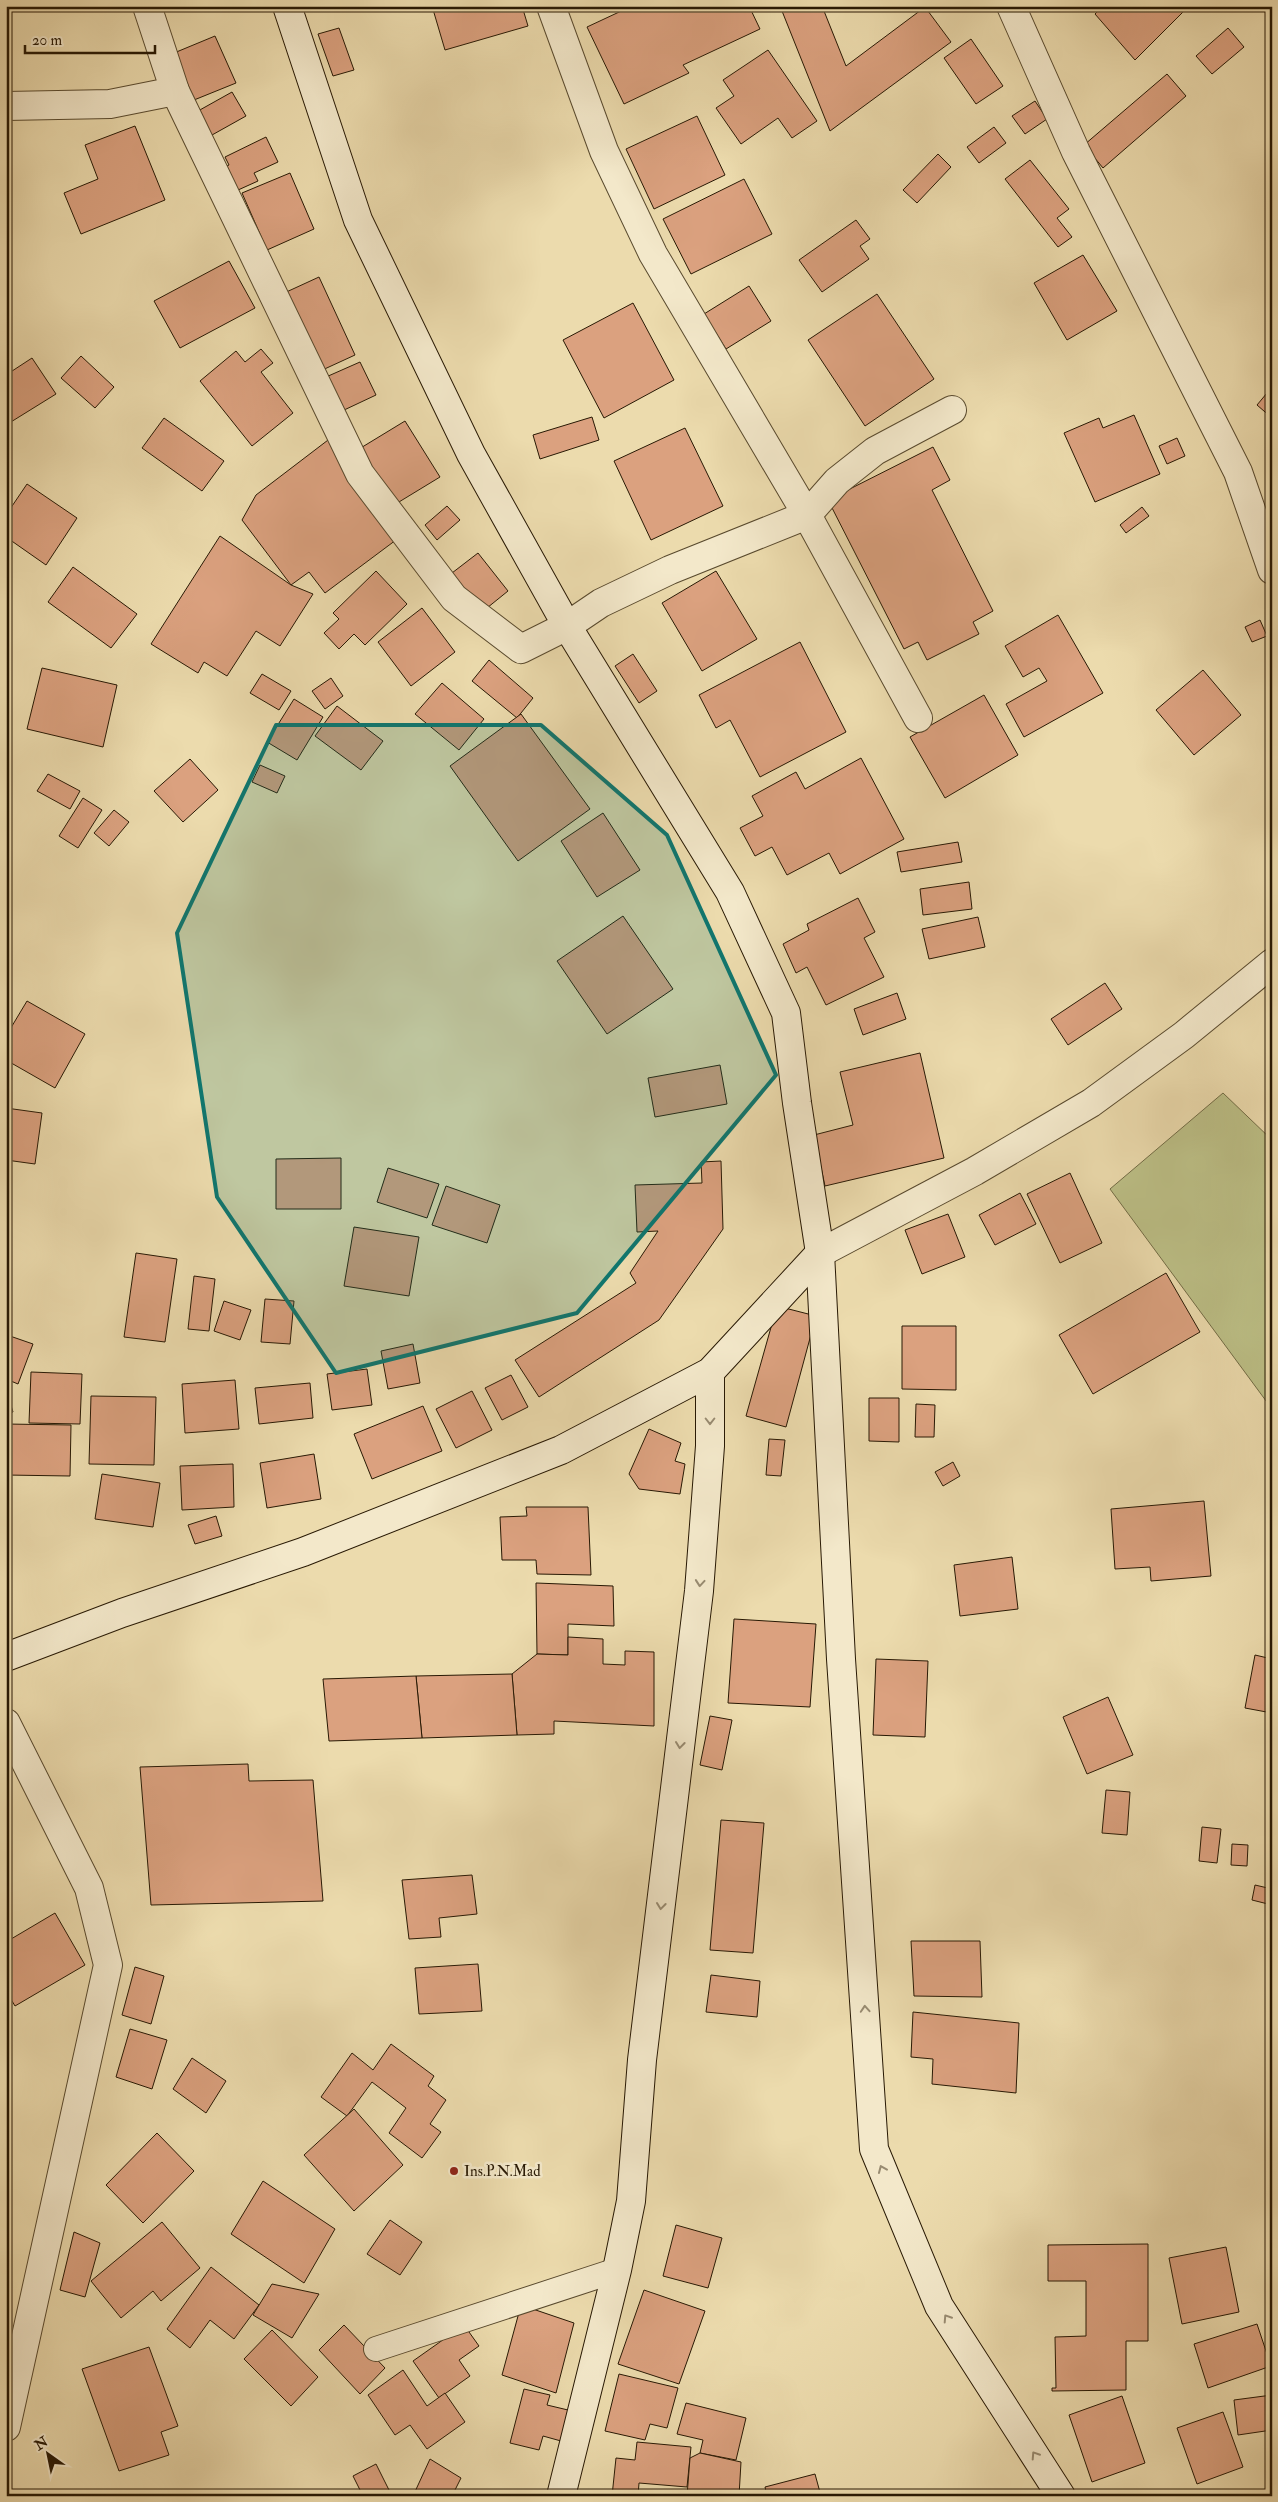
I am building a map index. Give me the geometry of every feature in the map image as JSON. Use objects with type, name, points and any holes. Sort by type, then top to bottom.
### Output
[{"type":"street","points":[[147,6],[175,91],[360,474],[454,598],[522,649],[567,626],[601,603],[670,570],[807,515],[837,481],[875,451],[952,410]]},
{"type":"street","points":[[287,6],[358,220],[471,454],[567,626],[730,892],[786,1013],[797,1103],[820,1253],[841,1659],[874,2149],[939,2306],[1061,2496]]},
{"type":"street","points":[[551,6],[604,151],[653,254],[807,515],[918,718]]},
{"type":"street","points":[[1011,6],[1076,152],[1238,472],[1272,570]]},
{"type":"street","points":[[6,106],[110,104],[175,91]]},
{"type":"street","points":[[6,1657],[122,1613],[303,1552],[561,1450],[710,1372],[820,1253],[975,1171],[1091,1103],[1184,1035],[1272,964]]},
{"type":"street","points":[[561,2496],[617,2270],[631,2201],[642,2060],[699,1591],[710,1446],[710,1372]]},
{"type":"street","points":[[6,1723],[89,1888],[108,1965],[6,2427]]},
{"type":"lane","points":[[376,2349],[617,2270]]},
{"type":"highlighted area","points":[[276,725],[541,725],[667,835],[776,1075],[577,1313],[336,1373],[217,1197],[177,933]]},
{"type":"green space","points":[[1223,1093],[1272,1140],[1272,1409],[1110,1189]]},
{"type":"building","points":[[432,6],[522,6],[528,26],[445,50]]},
{"type":"building","points":[[632,6],[749,6],[760,29],[683,65],[689,73],[624,104],[587,27]]},
{"type":"building","points":[[780,6],[822,6],[846,66],[925,7],[951,42],[830,131]]},
{"type":"building","points":[[1103,6],[1189,6],[1135,60],[1095,14]]},
{"type":"building","points":[[339,28],[354,70],[333,76],[318,34]]},
{"type":"building","points":[[1228,28],[1244,47],[1212,74],[1196,56]]},
{"type":"building","points":[[215,36],[236,83],[194,100],[174,53]]},
{"type":"building","points":[[971,39],[1003,86],[976,104],[944,58]]},
{"type":"building","points":[[768,50],[817,121],[792,138],[778,118],[741,144],[716,108],[734,96],[723,80]]},
{"type":"building","points":[[1167,74],[1186,96],[1103,168],[1084,145]]},
{"type":"building","points":[[232,92],[246,116],[212,135],[198,111]]},
{"type":"building","points":[[1035,101],[1047,119],[1025,134],[1012,116]]},
{"type":"building","points":[[697,116],[725,175],[654,209],[626,149]]},
{"type":"building","points":[[135,126],[165,200],[81,234],[64,193],[98,179],[85,145]]},
{"type":"building","points":[[994,127],[1006,143],[979,163],[967,147]]},
{"type":"building","points":[[266,137],[278,162],[254,173],[258,181],[227,195],[216,171],[229,165],[225,157]]},
{"type":"building","points":[[938,154],[951,167],[917,203],[903,190]]},
{"type":"building","points":[[1030,160],[1069,209],[1057,218],[1072,237],[1058,247],[1005,179]]},
{"type":"building","points":[[290,173],[314,229],[267,250],[242,193]]},
{"type":"building","points":[[744,179],[772,234],[691,274],[663,219]]},
{"type":"building","points":[[856,220],[870,239],[860,246],[869,259],[822,292],[799,260]]},
{"type":"building","points":[[1083,255],[1117,311],[1067,340],[1034,283]]},
{"type":"building","points":[[229,261],[255,308],[180,348],[154,301]]},
{"type":"building","points":[[319,277],[355,355],[318,372],[282,294]]},
{"type":"building","points":[[749,286],[771,321],[726,349],[704,314]]},
{"type":"building","points":[[877,294],[934,379],[865,426],[808,340]]},
{"type":"building","points":[[633,303],[674,380],[604,418],[563,340]]},
{"type":"building","points":[[261,349],[273,363],[261,372],[293,413],[252,446],[200,381],[236,351],[245,362]]},
{"type":"building","points":[[81,356],[114,387],[95,408],[61,378]]},
{"type":"building","points":[[32,358],[56,394],[6,425],[6,375]]},
{"type":"building","points":[[360,362],[376,395],[342,411],[326,377]]},
{"type":"building","points":[[1272,387],[1272,418],[1257,405]]},
{"type":"building","points":[[1134,415],[1160,474],[1095,502],[1064,433],[1099,418],[1103,428]]},
{"type":"building","points":[[592,417],[599,440],[540,459],[533,435]]},
{"type":"building","points":[[164,418],[224,461],[202,491],[142,448]]},
{"type":"building","points":[[405,421],[440,477],[394,505],[359,449]]},
{"type":"building","points":[[685,428],[723,506],[651,540],[614,461]]},
{"type":"building","points":[[332,437],[404,534],[325,593],[309,572],[291,585],[242,520],[256,495]]},
{"type":"building","points":[[1177,438],[1185,456],[1167,464],[1159,446]]},
{"type":"building","points":[[933,447],[950,480],[932,490],[993,611],[973,622],[979,634],[927,660],[918,642],[904,649],[828,500]]},
{"type":"building","points":[[27,484],[77,518],[46,565],[6,537],[6,515]]},
{"type":"building","points":[[447,506],[460,520],[437,540],[425,525]]},
{"type":"building","points":[[1142,507],[1149,516],[1126,533],[1120,525]]},
{"type":"building","points":[[220,536],[291,585],[313,594],[280,646],[256,631],[227,676],[204,662],[198,673],[151,644]]},
{"type":"building","points":[[478,553],[508,591],[482,612],[452,573]]},
{"type":"building","points":[[73,567],[137,614],[111,648],[48,602]]},
{"type":"building","points":[[376,571],[407,604],[365,645],[354,634],[339,649],[324,633],[339,619],[333,613]]},
{"type":"building","points":[[716,571],[757,639],[702,671],[662,603]]},
{"type":"building","points":[[422,608],[455,652],[411,686],[378,642]]},
{"type":"building","points":[[1058,615],[1103,693],[1024,737],[1006,704],[1047,681],[1039,668],[1023,677],[1005,646]]},
{"type":"building","points":[[1260,620],[1267,636],[1252,642],[1245,627]]},
{"type":"building","points":[[800,642],[846,732],[760,777],[730,720],[716,728],[699,695]]},
{"type":"building","points":[[633,654],[657,691],[639,703],[615,666]]},
{"type":"building","points":[[489,660],[533,698],[517,718],[472,681]]},
{"type":"building","points":[[42,668],[117,685],[103,747],[27,729]]},
{"type":"building","points":[[1203,670],[1241,715],[1194,755],[1156,710]]},
{"type":"building","points":[[262,674],[291,691],[279,710],[250,693]]},
{"type":"building","points":[[331,678],[343,696],[325,709],[312,691]]},
{"type":"building","points":[[442,683],[484,719],[459,750],[415,714]]},
{"type":"building","points":[[984,695],[1018,755],[945,798],[910,737]]},
{"type":"building","points":[[294,699],[323,717],[297,760],[267,742]]},
{"type":"building","points":[[337,706],[383,741],[361,770],[315,736]]},
{"type":"building","points":[[521,714],[590,809],[518,861],[450,766]]},
{"type":"building","points":[[861,758],[904,839],[840,874],[829,853],[787,875],[772,847],[755,856],[740,828],[763,816],[752,796],[796,772],[805,789]]},
{"type":"building","points":[[190,759],[218,790],[183,822],[154,791]]},
{"type":"building","points":[[260,765],[285,776],[277,793],[252,782]]},
{"type":"building","points":[[48,774],[80,791],[70,809],[37,791]]},
{"type":"building","points":[[83,798],[102,810],[78,848],[59,836]]},
{"type":"building","points":[[114,810],[129,822],[109,846],[94,833]]},
{"type":"building","points":[[603,813],[640,870],[597,897],[561,841]]},
{"type":"building","points":[[958,842],[962,862],[901,872],[897,852]]},
{"type":"building","points":[[969,882],[972,909],[923,915],[920,889]]},
{"type":"building","points":[[858,898],[875,932],[864,938],[884,977],[826,1005],[807,967],[796,973],[783,944],[809,930],[807,924]]},
{"type":"building","points":[[623,916],[673,989],[607,1034],[557,961]]},
{"type":"building","points":[[978,917],[985,947],[929,959],[922,929]]},
{"type":"building","points":[[1105,983],[1122,1009],[1068,1045],[1051,1019]]},
{"type":"building","points":[[897,993],[906,1019],[863,1035],[854,1009]]},
{"type":"building","points":[[27,1001],[85,1034],[55,1088],[6,1060],[6,1036]]},
{"type":"building","points":[[920,1053],[944,1158],[825,1186],[814,1135],[853,1125],[840,1072]]},
{"type":"building","points":[[720,1065],[727,1104],[655,1117],[648,1078]]},
{"type":"building","points":[[6,1108],[42,1113],[35,1164],[6,1160]]},
{"type":"building","points":[[341,1158],[341,1209],[276,1209],[276,1159]]},
{"type":"building","points":[[721,1161],[723,1229],[659,1320],[539,1397],[515,1360],[636,1283],[630,1273],[658,1231],[637,1232],[635,1185],[702,1183],[701,1162]]},
{"type":"building","points":[[388,1168],[439,1184],[427,1218],[377,1202]]},
{"type":"building","points":[[1070,1173],[1102,1243],[1060,1263],[1027,1194]]},
{"type":"building","points":[[446,1186],[500,1205],[487,1243],[432,1225]]},
{"type":"building","points":[[1020,1193],[1036,1224],[995,1245],[979,1215]]},
{"type":"building","points":[[948,1214],[965,1257],[922,1274],[905,1230]]},
{"type":"building","points":[[354,1227],[419,1237],[409,1296],[344,1286]]},
{"type":"building","points":[[136,1253],[177,1259],[165,1342],[124,1337]]},
{"type":"building","points":[[1166,1273],[1200,1332],[1093,1394],[1059,1335]]},
{"type":"building","points":[[194,1276],[215,1279],[209,1331],[188,1329]]},
{"type":"building","points":[[265,1299],[294,1301],[290,1344],[261,1342]]},
{"type":"building","points":[[224,1301],[251,1310],[240,1340],[214,1331]]},
{"type":"building","points":[[777,1306],[816,1316],[786,1427],[746,1416]]},
{"type":"building","points":[[902,1326],[956,1326],[956,1390],[902,1389]]},
{"type":"building","points":[[7,1335],[33,1344],[18,1384],[6,1379]]},
{"type":"building","points":[[413,1344],[420,1383],[388,1389],[381,1351]]},
{"type":"building","points":[[367,1369],[372,1405],[332,1410],[327,1374]]},
{"type":"building","points":[[31,1372],[82,1374],[80,1424],[29,1423]]},
{"type":"building","points":[[511,1375],[528,1407],[502,1420],[485,1388]]},
{"type":"building","points":[[235,1380],[239,1429],[185,1433],[182,1384]]},
{"type":"building","points":[[310,1383],[313,1418],[259,1424],[255,1388]]},
{"type":"building","points":[[6,1389],[13,1412],[6,1414]]},
{"type":"building","points":[[472,1391],[492,1430],[456,1448],[436,1409]]},
{"type":"building","points":[[91,1396],[156,1397],[154,1465],[89,1464]]},
{"type":"building","points":[[869,1398],[899,1398],[899,1442],[869,1441]]},
{"type":"building","points":[[916,1404],[935,1405],[934,1437],[915,1437]]},
{"type":"building","points":[[423,1406],[442,1451],[372,1479],[354,1434]]},
{"type":"building","points":[[6,1424],[71,1425],[70,1476],[6,1475]]},
{"type":"building","points":[[649,1429],[681,1443],[675,1461],[685,1464],[680,1494],[639,1489],[629,1474]]},
{"type":"building","points":[[769,1439],[785,1440],[781,1476],[766,1475]]},
{"type":"building","points":[[314,1454],[321,1499],[267,1508],[260,1463]]},
{"type":"building","points":[[953,1462],[960,1476],[943,1486],[935,1472]]},
{"type":"building","points":[[233,1464],[234,1507],[182,1510],[180,1466]]},
{"type":"building","points":[[102,1474],[160,1483],[153,1527],[95,1519]]},
{"type":"building","points":[[1204,1501],[1211,1576],[1151,1581],[1150,1567],[1115,1569],[1111,1509]]},
{"type":"building","points":[[526,1507],[588,1507],[591,1575],[537,1574],[536,1560],[502,1560],[500,1517],[527,1516]]},
{"type":"building","points":[[216,1516],[222,1536],[195,1544],[188,1525]]},
{"type":"building","points":[[1012,1557],[1018,1609],[960,1616],[954,1565]]},
{"type":"building","points":[[536,1583],[613,1586],[614,1626],[568,1624],[568,1655],[537,1654]]},
{"type":"building","points":[[734,1619],[816,1624],[810,1707],[728,1703]]},
{"type":"building","points":[[568,1637],[603,1639],[603,1664],[625,1665],[625,1651],[654,1652],[654,1726],[554,1721],[554,1734],[517,1735],[512,1674],[537,1654],[568,1655]]},
{"type":"building","points":[[1255,1655],[1272,1659],[1272,1713],[1245,1708]]},
{"type":"building","points":[[876,1659],[928,1661],[925,1737],[873,1735]]},
{"type":"building","points":[[512,1674],[517,1735],[422,1738],[416,1676]]},
{"type":"building","points":[[416,1676],[422,1738],[329,1741],[323,1679]]},
{"type":"building","points":[[1108,1697],[1133,1755],[1087,1774],[1063,1717]]},
{"type":"building","points":[[710,1716],[732,1720],[722,1770],[700,1765]]},
{"type":"building","points":[[248,1764],[249,1781],[313,1780],[323,1901],[151,1905],[140,1767]]},
{"type":"building","points":[[1106,1790],[1130,1792],[1127,1835],[1102,1833]]},
{"type":"building","points":[[721,1820],[764,1823],[753,1953],[710,1950]]},
{"type":"building","points":[[1202,1827],[1221,1829],[1217,1863],[1199,1861]]},
{"type":"building","points":[[1232,1844],[1248,1845],[1247,1866],[1231,1865]]},
{"type":"building","points":[[472,1875],[477,1914],[439,1918],[441,1937],[409,1939],[402,1880]]},
{"type":"building","points":[[1255,1885],[1272,1889],[1272,1905],[1252,1900]]},
{"type":"building","points":[[55,1913],[85,1965],[15,2006],[6,1991],[6,1942]]},
{"type":"building","points":[[911,1941],[980,1941],[982,1997],[914,1996]]},
{"type":"building","points":[[478,1964],[482,2011],[419,2014],[415,1968]]},
{"type":"building","points":[[135,1967],[164,1976],[151,2024],[122,2015]]},
{"type":"building","points":[[711,1975],[760,1981],[757,2017],[706,2012]]},
{"type":"building","points":[[913,2012],[1019,2023],[1016,2093],[932,2084],[933,2059],[911,2057]]},
{"type":"building","points":[[130,2029],[167,2040],[152,2089],[116,2077]]},
{"type":"building","points":[[391,2044],[434,2076],[428,2086],[446,2100],[430,2124],[441,2132],[422,2158],[389,2133],[406,2108],[372,2082],[347,2116],[321,2097],[352,2053],[373,2070]]},
{"type":"building","points":[[192,2058],[226,2081],[206,2113],[173,2089]]},
{"type":"building","points":[[354,2109],[403,2165],[354,2211],[304,2155]]},
{"type":"building","points":[[157,2133],[194,2171],[143,2223],[106,2185]]},
{"type":"building","points":[[263,2181],[335,2229],[304,2283],[231,2234]]},
{"type":"building","points":[[390,2220],[422,2242],[400,2275],[367,2254]]},
{"type":"building","points":[[162,2222],[200,2268],[161,2301],[153,2291],[121,2318],[91,2281]]},
{"type":"building","points":[[676,2225],[722,2238],[708,2288],[663,2276]]},
{"type":"building","points":[[74,2232],[100,2243],[85,2297],[60,2290]]},
{"type":"building","points":[[1148,2244],[1148,2341],[1126,2341],[1126,2390],[1052,2391],[1052,2388],[1056,2388],[1055,2337],[1086,2336],[1086,2281],[1048,2281],[1048,2245]]},
{"type":"building","points":[[1226,2247],[1239,2312],[1182,2324],[1169,2258]]},
{"type":"building","points":[[211,2267],[259,2305],[234,2339],[210,2320],[190,2348],[167,2329]]},
{"type":"building","points":[[272,2284],[319,2294],[292,2338],[253,2315]]},
{"type":"building","points":[[644,2290],[705,2311],[679,2384],[618,2364]]},
{"type":"building","points":[[521,2305],[574,2323],[556,2393],[502,2375]]},
{"type":"building","points":[[1257,2324],[1271,2366],[1208,2388],[1194,2344]]},
{"type":"building","points":[[344,2325],[385,2368],[360,2394],[319,2350]]},
{"type":"building","points":[[464,2325],[479,2346],[459,2360],[470,2376],[439,2398],[413,2361]]},
{"type":"building","points":[[272,2330],[318,2377],[291,2406],[244,2359]]},
{"type":"building","points":[[149,2347],[178,2426],[161,2432],[169,2455],[119,2471],[82,2369]]},
{"type":"building","points":[[403,2370],[427,2406],[445,2393],[465,2422],[427,2449],[410,2425],[395,2435],[368,2395]]},
{"type":"building","points":[[619,2374],[678,2388],[667,2428],[650,2424],[645,2440],[605,2431]]},
{"type":"building","points":[[524,2389],[550,2395],[547,2405],[568,2410],[561,2441],[543,2436],[539,2450],[510,2443]]},
{"type":"building","points":[[1272,2395],[1272,2430],[1238,2435],[1234,2400]]},
{"type":"building","points":[[1122,2396],[1145,2463],[1092,2482],[1069,2415]]},
{"type":"building","points":[[686,2403],[746,2418],[736,2460],[700,2453],[703,2440],[677,2434]]},
{"type":"building","points":[[1223,2412],[1243,2467],[1197,2484],[1177,2428]]},
{"type":"building","points":[[637,2442],[691,2447],[687,2487],[639,2483],[638,2496],[612,2496],[616,2458],[635,2460]]},
{"type":"building","points":[[700,2453],[741,2462],[739,2496],[687,2496],[690,2458]]},
{"type":"building","points":[[430,2459],[461,2478],[452,2496],[413,2496]]},
{"type":"building","points":[[376,2464],[392,2496],[363,2496],[353,2476]]},
{"type":"building","points":[[815,2474],[821,2496],[767,2496],[765,2487]]},
{"type":"place","name":"Ins.P.N.Mad","points":[[454,2171]]}]
